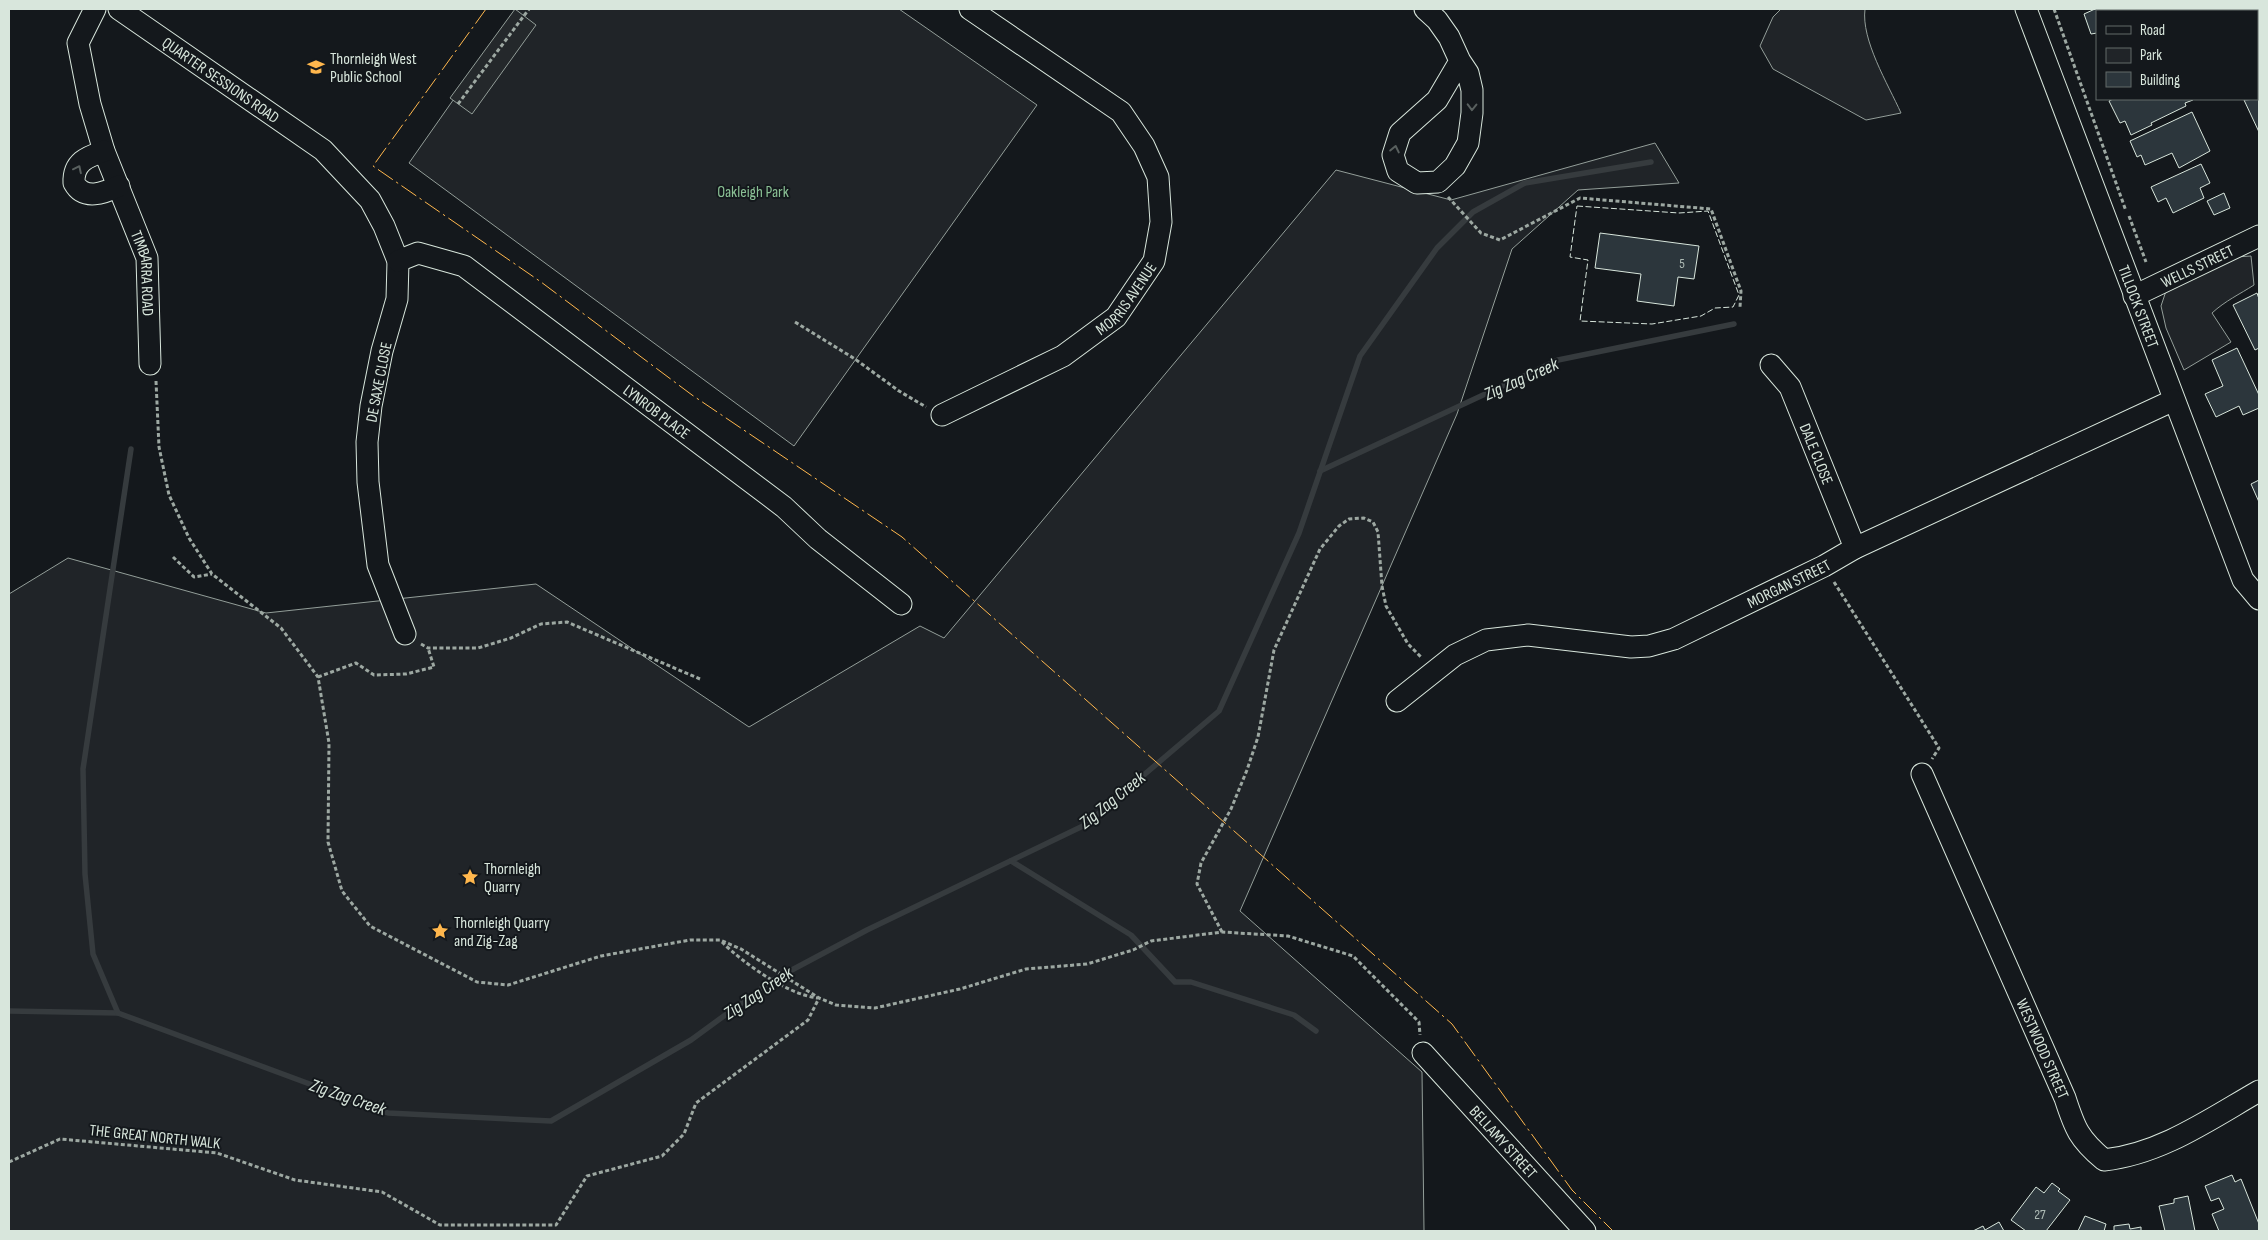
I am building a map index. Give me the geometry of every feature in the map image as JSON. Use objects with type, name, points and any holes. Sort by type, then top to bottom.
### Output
[{"type":"street","name":"TIMBARRA ROAD","points":[[95,9],[78,43],[90,104],[104,151],[147,258],[150,364]]},
{"type":"street","name":"QUARTER SESSIONS ROAD","points":[[119,9],[323,150]]},
{"type":"street","name":"MORRIS AVENUE","points":[[942,415],[1063,356],[1116,318],[1154,262],[1161,222],[1158,177],[1144,146],[1121,112],[970,9]]},
{"type":"street","points":[[1425,9],[1437,20],[1449,36],[1460,61],[1468,73],[1472,90],[1472,113],[1468,143],[1455,166],[1438,182],[1417,183],[1398,171],[1393,155],[1400,133],[1437,100],[1460,61]]},
{"type":"street","name":"TILLOCK STREET","points":[[2026,9],[2243,580],[2259,599]]},
{"type":"street","name":"DE SAXE CLOSE","points":[[323,150],[370,200],[384,226],[398,260],[397,299],[382,351],[371,406],[367,442],[368,482],[378,565],[406,634]]},
{"type":"street","points":[[104,151],[82,161],[76,168],[74,183],[82,192],[95,194],[119,186]]},
{"type":"street","name":"WELLS STREET","points":[[2134,296],[2259,236]]},
{"type":"street","name":"LYNROB PLACE","points":[[398,260],[418,253],[464,266],[784,506],[818,539],[901,604]]},
{"type":"street","name":"DALE CLOSE","points":[[1771,364],[1790,387],[1855,548]]},
{"type":"street","name":"MORGAN STREET","points":[[1397,701],[1455,655],[1486,640],[1528,635],[1631,647],[1649,646],[1674,639],[1824,566],[1855,548],[2174,400]]},
{"type":"street","name":"WESTWOOD STREET","points":[[1922,774],[2065,1098],[2075,1130],[2088,1147],[2104,1160],[2126,1158],[2170,1142],[2259,1092]]},
{"type":"street","name":"BELLAMY STREET","points":[[1422,1053],[1585,1231]]},
{"type":"path","points":[[458,104],[528,9]]},
{"type":"path","points":[[1451,200],[1481,233],[1500,240],[1580,198],[1711,209],[1741,291],[1740,307]]},
{"type":"path","points":[[795,322],[855,359],[899,392],[942,415]]},
{"type":"path","points":[[150,364],[156,376],[159,447],[169,495],[189,538],[212,574],[281,628],[318,677],[330,743],[328,842],[342,891],[370,926],[477,982],[508,985],[602,956],[690,940],[720,940],[741,949],[819,998],[836,1005],[876,1008],[960,989],[1026,969],[1086,964],[1134,950],[1151,941],[1222,932],[1288,936],[1353,956],[1419,1022],[1422,1053]]},
{"type":"path","points":[[1222,932],[1197,884],[1201,863],[1231,809],[1258,736],[1274,650],[1320,549],[1338,526],[1350,518],[1364,518],[1373,522],[1378,532],[1382,586],[1386,606],[1408,644]]},
{"type":"path","points":[[174,557],[194,577],[212,574]]},
{"type":"path","points":[[1824,566],[1939,748],[1922,774]]},
{"type":"path","points":[[406,634],[428,648],[478,648],[511,638],[541,624],[567,622],[700,678]]},
{"type":"path","points":[[318,677],[356,663],[374,675],[406,674],[434,667],[428,648]]},
{"type":"path","points":[[720,940],[732,952],[773,980],[806,996],[819,998]]},
{"type":"path","name":"THE GREAT NORTH WALK","points":[[9,1162],[60,1139],[216,1153],[295,1180],[382,1192],[440,1226],[556,1225],[587,1176],[662,1156],[684,1134],[696,1103],[808,1020],[819,998]]},
{"type":"green space","name":"Oakleigh Park","points":[[517,9],[899,9],[1037,105],[794,446],[409,163]]},
{"type":"green space","points":[[1781,9],[1865,9],[1867,34],[1871,48],[1901,113],[1866,120],[1773,69],[1760,46],[1773,17]]},
{"type":"green space","points":[[2259,9],[2259,37],[2258,10],[2172,10]]},
{"type":"green space","points":[[1655,143],[1679,183],[1578,190],[1512,249],[1457,414],[1240,911],[1422,1072],[1424,1231],[9,1231],[9,594],[68,558],[266,613],[536,584],[749,727],[920,626],[944,638],[1336,170],[1451,200]]},
{"type":"green space","points":[[2251,256],[2254,285],[2227,301],[2212,313],[2231,342],[2184,370],[2166,328],[2161,306],[2166,291],[2235,257]]},
{"type":"shaded area","points":[[515,9],[536,25],[472,114],[450,98]]},
{"type":"building","points":[[2095,9],[2150,10],[2096,10],[2096,33],[2091,34],[2084,14]]},
{"type":"building","points":[[2258,93],[2259,132],[2244,100],[2258,100]]},
{"type":"building","points":[[2193,100],[2185,103],[2186,106],[2131,135],[2125,121],[2120,123],[2109,101]]},
{"type":"building","points":[[2192,112],[2210,151],[2179,168],[2172,153],[2145,165],[2141,155],[2137,157],[2130,141]]},
{"type":"building","points":[[2201,164],[2210,183],[2200,188],[2204,198],[2173,213],[2166,198],[2158,202],[2151,187]]},
{"type":"building","points":[[2224,193],[2230,208],[2214,215],[2207,201]]},
{"type":"building","points":[[1600,233],[1699,246],[1694,279],[1678,277],[1674,306],[1637,301],[1641,274],[1595,268]]},
{"type":"building","points":[[2257,293],[2259,299],[2259,348],[2255,350],[2233,305]]},
{"type":"building","points":[[2237,348],[2259,395],[2259,408],[2243,415],[2239,406],[2216,417],[2205,394],[2223,386],[2212,360]]},
{"type":"building","points":[[2259,480],[2259,502],[2251,484]]},
{"type":"building","points":[[2232,1175],[2235,1182],[2241,1179],[2259,1224],[2259,1231],[2219,1231],[2212,1214],[2224,1209],[2219,1198],[2211,1201],[2205,1186]]},
{"type":"building","points":[[2052,1183],[2060,1189],[2058,1191],[2070,1200],[2046,1231],[2026,1231],[2011,1220],[2036,1187],[2044,1193]]},
{"type":"building","points":[[2188,1196],[2195,1231],[2165,1231],[2159,1206],[2174,1203],[2174,1199]]},
{"type":"building","points":[[2085,1216],[2106,1224],[2104,1231],[2078,1231]]},
{"type":"building","points":[[1999,1222],[2004,1231],[1973,1231],[1983,1226],[1985,1230]]},
{"type":"building","points":[[2129,1224],[2130,1229],[2141,1227],[2141,1231],[2114,1231],[2114,1226]]},
{"type":"waterway","name":"Zig Zag Creek","points":[[9,1011],[118,1013],[388,1113],[551,1121],[691,1040],[773,980],[867,930],[1085,825],[1219,711],[1299,533],[1360,356],[1437,248],[1473,212],[1525,183],[1651,162]]},
{"type":"waterway","name":"Zig Zag Creek","points":[[1320,471],[1558,360],[1734,324]]},
{"type":"waterway","points":[[118,1013],[93,954],[85,874],[83,769],[131,449]]},
{"type":"waterway","points":[[1011,861],[1131,935],[1175,982],[1191,982],[1294,1015],[1316,1031]]},
{"type":"fence","points":[[1577,206],[1679,213],[1708,211],[1739,295],[1733,307],[1715,308],[1701,316],[1652,324],[1580,321],[1588,260],[1570,257],[1577,206]]},
{"type":"power","points":[[486,9],[373,166],[541,282],[692,395],[902,537],[1452,1024],[1572,1190],[1613,1231]]},
{"type":"place","name":"Thornleigh West Public School","points":[[316,67]]},
{"type":"place","name":"Thornleigh Quarry","points":[[470,877]]},
{"type":"place","name":"Thornleigh Quarry and Zig-Zag","points":[[440,931]]}]
